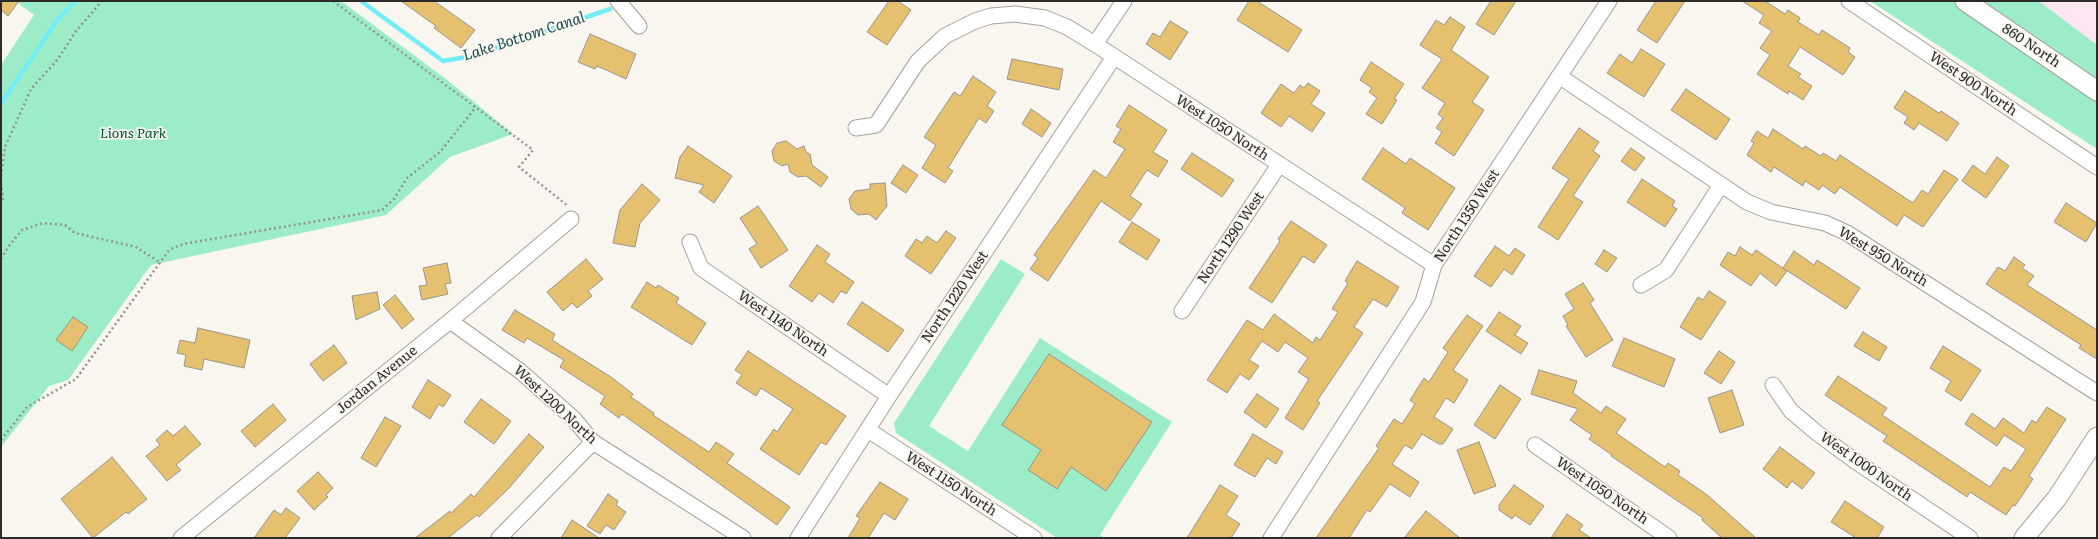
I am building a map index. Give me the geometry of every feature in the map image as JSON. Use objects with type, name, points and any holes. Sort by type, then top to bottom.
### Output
[{"type":"street","points":[[618,1],[639,26]]},
{"type":"street","points":[[1095,44],[1124,1]]},
{"type":"street","name":"North 1350 West","points":[[1271,538],[1423,302],[1434,265],[1609,1]]},
{"type":"street","name":"West 900 North","points":[[1849,1],[2097,167]]},
{"type":"street","name":"860 North","points":[[1965,1],[2097,91]]},
{"type":"street","name":"West 1050 North","points":[[856,128],[876,125],[918,61],[945,36],[975,21],[1002,15],[1015,14],[1045,18],[1067,27],[1095,44],[1434,265]]},
{"type":"street","name":"North 1220 West","points":[[798,538],[889,396],[1114,57]]},
{"type":"street","name":"West 950 North","points":[[1559,76],[1747,202],[1771,212],[1825,223],[1847,233],[2097,393]]},
{"type":"street","name":"North 1290 West","points":[[1182,311],[1279,165]]},
{"type":"street","points":[[1641,285],[1666,270],[1721,185]]},
{"type":"street","name":"Jordan Avenue","points":[[181,538],[450,320],[570,213]]},
{"type":"street","name":"West 1140 North","points":[[690,242],[701,268],[889,396]]},
{"type":"street","name":"West 1200 North","points":[[450,320],[520,371],[572,418],[593,442],[743,538]]},
{"type":"street","name":"West 1000 North","points":[[1773,385],[1791,411],[1817,433],[1854,461],[1970,538]]},
{"type":"street","name":"West 1150 North","points":[[868,430],[1034,538]]},
{"type":"street","points":[[2024,538],[2057,498],[2097,436]]},
{"type":"street","points":[[499,538],[593,442]]},
{"type":"street","name":"West 1050 North","points":[[1535,445],[1669,538]]},
{"type":"path","points":[[1,176],[5,147],[31,89],[58,59],[76,30],[102,1]]},
{"type":"path","points":[[333,1],[533,150],[520,167],[570,213]]},
{"type":"path","points":[[1,440],[27,408],[76,380],[169,250],[183,244],[382,210],[394,199],[407,178],[440,152],[476,107]]},
{"type":"path","points":[[1,183],[3,199],[1,202]]},
{"type":"path","points":[[1,258],[8,246],[22,230],[43,223],[65,225],[75,233],[136,247],[161,263]]},
{"type":"shaded area","points":[[2039,1],[2097,1],[2097,45]]},
{"type":"green space","name":"Lions Park","points":[[15,1],[341,1],[446,79],[513,134],[450,157],[386,215],[151,265],[68,380],[49,386],[1,447],[1,65],[34,15]]},
{"type":"green space","points":[[1870,1],[2039,1],[2097,45],[2097,149]]},
{"type":"green space","points":[[1001,259],[1025,274],[929,426],[968,451],[1040,338],[1172,422],[1100,535],[1105,538],[1057,538],[896,433],[894,423]]},
{"type":"building","points":[[1,1],[19,1],[8,16],[1,10]]},
{"type":"building","points":[[401,1],[434,1],[475,30],[461,48],[434,28],[436,26]]},
{"type":"building","points":[[889,1],[898,1],[911,10],[887,45],[867,32]]},
{"type":"building","points":[[1249,1],[1257,1],[1302,30],[1288,52],[1237,20]]},
{"type":"building","points":[[1491,1],[1516,1],[1494,35],[1476,24]]},
{"type":"building","points":[[1656,1],[1685,1],[1657,43],[1637,30]]},
{"type":"building","points":[[1742,1],[1765,1],[1785,14],[1788,10],[1800,18],[1798,22],[1819,35],[1822,30],[1850,48],[1848,52],[1855,57],[1843,75],[1800,47],[1788,66],[1801,74],[1798,77],[1812,86],[1803,100],[1789,91],[1788,94],[1757,74],[1770,55],[1760,48],[1772,31],[1759,23],[1764,15]]},
{"type":"building","points":[[1450,17],[1465,27],[1451,50],[1489,77],[1472,102],[1484,110],[1454,156],[1435,143],[1442,132],[1436,128],[1443,118],[1438,114],[1445,103],[1422,88],[1442,59],[1420,45],[1436,20],[1444,25]]},
{"type":"building","points":[[1170,21],[1188,32],[1170,60],[1146,44],[1153,33],[1160,37]]},
{"type":"building","points":[[590,34],[636,54],[626,79],[597,66],[595,69],[578,62]]},
{"type":"building","points":[[1641,49],[1665,64],[1644,97],[1607,73],[1620,54],[1632,63]]},
{"type":"building","points":[[1012,59],[1063,69],[1059,90],[1007,79]]},
{"type":"building","points":[[1371,62],[1404,84],[1394,99],[1397,100],[1382,124],[1366,114],[1377,98],[1369,92],[1372,88],[1360,80]]},
{"type":"building","points":[[973,76],[996,92],[987,106],[994,111],[986,123],[979,118],[948,168],[953,171],[945,183],[922,168],[936,145],[924,137],[954,92],[960,96]]},
{"type":"building","points":[[1308,83],[1320,91],[1311,104],[1325,113],[1312,132],[1289,116],[1281,127],[1261,113],[1281,84],[1294,93],[1300,85],[1304,88]]},
{"type":"building","points":[[1686,89],[1730,119],[1716,140],[1671,110]]},
{"type":"building","points":[[1905,91],[1939,113],[1941,111],[1959,123],[1947,141],[1919,123],[1914,130],[1904,123],[1908,117],[1894,108]]},
{"type":"building","points":[[1129,105],[1167,130],[1153,152],[1168,161],[1158,177],[1147,170],[1130,196],[1142,204],[1130,221],[1101,201],[1048,281],[1030,269],[1038,258],[1034,255],[1094,170],[1106,178],[1125,149],[1113,142],[1121,129],[1116,126]]},
{"type":"building","points":[[1031,109],[1051,123],[1042,137],[1022,124]]},
{"type":"building","points":[[1579,128],[1599,142],[1593,151],[1600,156],[1573,196],[1583,202],[1558,240],[1538,227],[1569,179],[1552,168]]},
{"type":"building","points":[[1773,129],[1803,149],[1805,146],[1821,156],[1823,153],[1836,161],[1840,155],[1913,203],[1922,190],[1928,194],[1944,170],[1958,179],[1923,227],[1904,215],[1897,226],[1840,187],[1835,194],[1822,185],[1819,190],[1805,181],[1803,186],[1774,167],[1771,172],[1747,155],[1754,143],[1751,141],[1757,131],[1768,138]]},
{"type":"building","points":[[786,141],[797,149],[804,146],[806,152],[810,154],[812,165],[828,177],[821,187],[806,176],[798,177],[790,172],[788,164],[782,166],[774,161],[772,151],[777,143]]},
{"type":"building","points":[[688,146],[732,176],[714,203],[699,192],[704,185],[675,178],[680,157]]},
{"type":"building","points":[[1383,148],[1406,164],[1410,158],[1455,188],[1428,230],[1402,213],[1405,208],[1362,179]]},
{"type":"building","points":[[1631,148],[1645,158],[1635,171],[1621,161]]},
{"type":"building","points":[[1192,153],[1234,180],[1222,197],[1181,169]]},
{"type":"building","points":[[1997,157],[2009,166],[1986,198],[1962,181],[1973,165],[1985,174]]},
{"type":"building","points":[[903,165],[918,175],[906,193],[891,183]]},
{"type":"building","points":[[1642,179],[1675,201],[1672,206],[1677,209],[1665,227],[1627,202]]},
{"type":"building","points":[[885,183],[887,206],[876,220],[869,214],[858,215],[851,209],[849,199],[855,191],[870,189],[870,184]]},
{"type":"building","points":[[642,184],[660,200],[640,223],[635,247],[613,243],[620,210]]},
{"type":"building","points":[[2066,203],[2097,223],[2086,242],[2054,222]]},
{"type":"building","points":[[758,206],[788,250],[761,268],[749,249],[757,244],[740,218]]},
{"type":"building","points":[[1291,221],[1327,245],[1314,263],[1303,256],[1272,303],[1249,288],[1280,241],[1278,239]]},
{"type":"building","points":[[1132,222],[1160,240],[1147,260],[1119,242]]},
{"type":"building","points":[[946,231],[956,238],[931,274],[905,256],[916,239],[922,243],[927,236],[937,243]]},
{"type":"building","points":[[817,245],[830,254],[825,262],[854,282],[846,294],[841,291],[833,303],[819,293],[812,302],[789,286]]},
{"type":"building","points":[[1495,246],[1509,256],[1515,248],[1525,255],[1512,275],[1504,269],[1491,287],[1474,276]]},
{"type":"building","points":[[1740,247],[1752,255],[1756,250],[1787,271],[1776,286],[1760,273],[1751,286],[1720,265],[1728,252],[1735,256]]},
{"type":"building","points":[[1604,250],[1617,258],[1607,272],[1595,264]]},
{"type":"building","points":[[1794,251],[1814,265],[1817,260],[1860,288],[1846,309],[1783,268]]},
{"type":"building","points":[[2014,257],[2025,265],[2022,268],[2034,276],[2027,285],[2097,330],[2097,359],[2079,348],[2081,345],[1986,284],[1998,267],[2005,271]]},
{"type":"building","points":[[586,259],[603,279],[588,291],[592,296],[577,308],[572,303],[563,311],[547,292]]},
{"type":"building","points":[[1357,261],[1399,287],[1387,307],[1373,299],[1354,327],[1363,333],[1317,401],[1320,403],[1303,430],[1285,418],[1309,379],[1298,372],[1308,358],[1285,342],[1278,352],[1262,341],[1249,360],[1259,366],[1249,380],[1240,374],[1227,393],[1207,380],[1247,320],[1263,330],[1274,314],[1313,343],[1316,337],[1320,340],[1338,312],[1332,309],[1348,283],[1345,281]]},
{"type":"building","points":[[447,263],[451,283],[445,284],[448,294],[422,300],[419,286],[427,285],[423,268]]},
{"type":"building","points":[[647,282],[656,288],[658,285],[679,298],[676,303],[706,323],[692,345],[631,307]]},
{"type":"building","points":[[1583,283],[1594,300],[1590,303],[1613,340],[1586,357],[1566,326],[1568,325],[1563,316],[1574,309],[1565,294]]},
{"type":"building","points":[[1709,291],[1726,302],[1701,340],[1680,327],[1698,297],[1703,300]]},
{"type":"building","points":[[377,292],[380,309],[356,320],[352,296]]},
{"type":"building","points":[[395,295],[414,319],[402,329],[383,305]]},
{"type":"building","points":[[862,302],[904,330],[888,352],[847,324]]},
{"type":"building","points":[[515,310],[555,334],[552,340],[611,377],[633,394],[631,397],[654,413],[653,415],[709,452],[716,442],[734,454],[727,463],[790,507],[777,525],[622,414],[619,418],[600,404],[605,396],[560,367],[564,360],[527,338],[524,343],[502,330]]},
{"type":"building","points":[[1499,312],[1521,326],[1515,335],[1528,343],[1521,354],[1486,331]]},
{"type":"building","points":[[1467,315],[1483,326],[1453,370],[1468,380],[1454,403],[1446,398],[1434,417],[1453,429],[1443,444],[1439,444],[1422,434],[1412,449],[1405,445],[1392,464],[1419,482],[1410,497],[1390,484],[1370,512],[1367,510],[1349,538],[1316,538],[1379,448],[1376,446],[1394,419],[1402,424],[1415,404],[1410,400],[1424,378],[1429,382],[1448,352],[1443,348]]},
{"type":"building","points":[[73,317],[88,327],[72,351],[56,340]]},
{"type":"building","points":[[198,328],[250,340],[244,368],[204,359],[202,370],[184,366],[186,355],[177,353],[180,340],[195,343]]},
{"type":"building","points":[[1863,332],[1887,347],[1879,361],[1854,346]]},
{"type":"building","points":[[1624,338],[1675,359],[1664,387],[1612,366]]},
{"type":"building","points":[[334,345],[347,363],[323,381],[310,364]]},
{"type":"building","points":[[1943,346],[1981,370],[1961,401],[1945,391],[1951,381],[1930,368]]},
{"type":"building","points":[[748,351],[846,416],[826,445],[821,442],[799,475],[760,449],[774,429],[777,432],[793,409],[761,388],[756,396],[736,383],[742,375],[735,370]]},
{"type":"building","points":[[1719,351],[1735,362],[1721,384],[1704,373]]},
{"type":"building","points":[[1049,354],[1152,422],[1106,491],[1071,467],[1057,489],[1028,470],[1041,450],[1002,425]]},
{"type":"building","points":[[1539,370],[1577,381],[1573,393],[1601,413],[1606,406],[1626,419],[1616,433],[1665,467],[1668,463],[1680,471],[1678,475],[1706,494],[1756,538],[1722,538],[1702,520],[1703,518],[1611,456],[1612,455],[1589,439],[1592,435],[1570,420],[1578,409],[1531,394]]},
{"type":"building","points":[[1838,376],[1887,408],[1882,415],[1990,487],[2004,467],[2011,471],[2026,449],[2004,435],[1997,446],[1965,424],[1972,413],[1995,429],[2003,418],[2024,433],[2032,420],[2036,423],[2047,407],[2066,419],[2029,476],[2033,479],[2015,506],[2013,505],[2006,515],[1970,492],[1967,497],[1883,441],[1887,436],[1825,395]]},
{"type":"building","points":[[428,380],[451,395],[443,407],[439,404],[430,419],[412,407]]},
{"type":"building","points":[[1500,385],[1521,399],[1495,439],[1474,425]]},
{"type":"building","points":[[1732,390],[1744,425],[1720,433],[1708,398]]},
{"type":"building","points":[[1257,394],[1279,409],[1266,428],[1244,412]]},
{"type":"building","points":[[481,399],[511,421],[494,444],[464,422]]},
{"type":"building","points":[[273,404],[286,420],[255,447],[241,431]]},
{"type":"building","points":[[385,417],[401,426],[376,467],[361,458]]},
{"type":"building","points":[[185,426],[201,444],[176,465],[181,470],[167,481],[146,456],[160,445],[156,440],[167,430],[173,436]]},
{"type":"building","points":[[529,434],[544,447],[509,488],[479,517],[477,515],[448,538],[415,538],[450,511],[451,513],[471,494],[474,497]]},
{"type":"building","points":[[1253,434],[1283,452],[1276,464],[1267,458],[1255,477],[1234,465]]},
{"type":"building","points":[[1479,442],[1496,486],[1474,494],[1457,450]]},
{"type":"building","points":[[1780,447],[1815,473],[1802,489],[1792,481],[1787,488],[1763,469]]},
{"type":"building","points":[[112,457],[147,499],[128,514],[126,512],[93,538],[61,499]]},
{"type":"building","points":[[318,472],[333,488],[326,495],[328,497],[314,510],[297,491]]},
{"type":"building","points":[[880,482],[908,499],[895,520],[884,513],[868,538],[848,538],[860,518],[856,516]]},
{"type":"building","points":[[1220,485],[1238,496],[1226,515],[1240,524],[1231,538],[1187,538]]},
{"type":"building","points":[[1514,485],[1544,506],[1530,525],[1515,515],[1512,519],[1499,510],[1499,505]]},
{"type":"building","points":[[608,494],[618,501],[616,505],[626,512],[614,530],[606,525],[600,534],[587,526]]},
{"type":"building","points":[[1845,501],[1884,527],[1877,538],[1856,538],[1831,522]]},
{"type":"building","points":[[286,508],[300,518],[285,538],[254,538],[274,510],[281,515]]},
{"type":"building","points":[[1426,511],[1460,538],[1404,538]]},
{"type":"building","points":[[1567,514],[1583,525],[1579,530],[1591,538],[1551,538]]},
{"type":"building","points":[[572,520],[599,538],[561,538]]},
{"type":"waterway","name":"Lake Bottom Canal","points":[[1,103],[58,19],[75,1]]},
{"type":"waterway","name":"Lake Bottom Canal","points":[[361,1],[443,61],[473,56],[610,9]]}]
